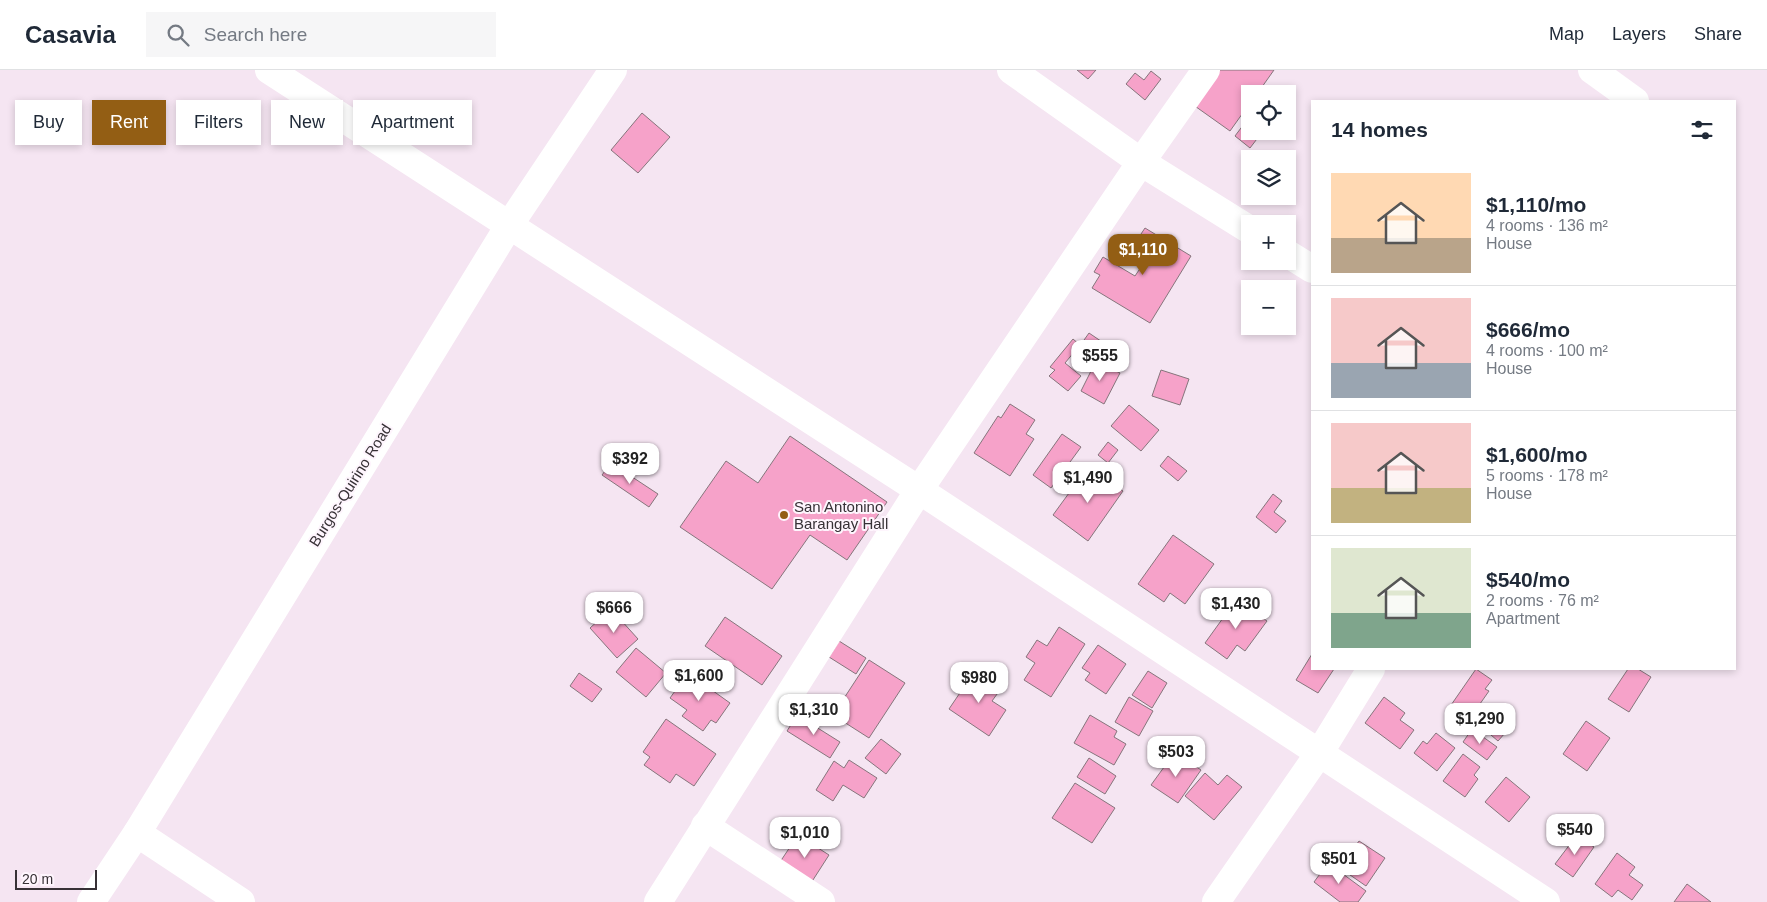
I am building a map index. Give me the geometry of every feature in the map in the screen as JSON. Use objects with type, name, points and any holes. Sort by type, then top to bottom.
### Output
[{"type":"street","points":[[269,70],[920,490],[1546,902]]},
{"type":"street","name":"Burgos-Quirino Road","points":[[91,902],[137,833],[510,224],[613,70]]},
{"type":"street","points":[[1011,70],[1141,162],[1241,224]]},
{"type":"street","points":[[658,902],[920,490],[1141,162],[1206,70]]},
{"type":"street","points":[[1592,70],[1634,100]]},
{"type":"street","points":[[1296,259],[1311,268]]},
{"type":"street","points":[[1216,902],[1320,752],[1370,670]]},
{"type":"street","points":[[706,826],[821,902]]},
{"type":"street","points":[[137,833],[241,902]]},
{"type":"building","points":[[1077,70],[1096,70],[1088,79]]},
{"type":"building","points":[[1217,70],[1274,70],[1263,85],[1241,85],[1241,116],[1230,131],[1192,104]]},
{"type":"building","points":[[1151,71],[1161,79],[1145,100],[1126,84],[1135,73],[1144,80]]},
{"type":"building","points":[[642,113],[670,137],[638,173],[611,150]]},
{"type":"building","points":[[1241,128],[1241,140],[1256,140],[1250,148],[1235,136]]},
{"type":"building","points":[[1145,228],[1191,256],[1150,323],[1092,288],[1100,275],[1094,272],[1103,257],[1135,276],[1147,258],[1131,249]]},
{"type":"building","points":[[1089,333],[1120,354],[1112,365],[1098,355],[1089,368],[1072,357]]},
{"type":"building","points":[[1073,339],[1080,345],[1065,363],[1081,376],[1068,391],[1049,376],[1055,370],[1050,367]]},
{"type":"building","points":[[1096,361],[1120,373],[1104,404],[1081,391]]},
{"type":"building","points":[[1161,370],[1189,379],[1180,405],[1152,396]]},
{"type":"building","points":[[1010,404],[1035,420],[1026,434],[1034,439],[1010,476],[974,453],[998,416],[1001,418]]},
{"type":"building","points":[[1129,405],[1159,430],[1141,451],[1111,426]]},
{"type":"building","points":[[1062,434],[1081,447],[1051,488],[1033,475]]},
{"type":"building","name":"San Antonino Barangay Hall","points":[[790,436],[887,502],[847,560],[810,535],[772,589],[680,527],[726,461],[758,483]]},
{"type":"building","points":[[1108,442],[1118,450],[1108,463],[1098,455]]},
{"type":"building","points":[[1168,456],[1187,471],[1178,481],[1160,466]]},
{"type":"building","points":[[611,463],[658,494],[649,507],[602,475]]},
{"type":"building","points":[[1088,467],[1123,491],[1088,541],[1053,515]]},
{"type":"building","points":[[1273,494],[1282,501],[1274,512],[1286,521],[1276,533],[1256,517]]},
{"type":"building","points":[[1173,535],[1214,564],[1185,604],[1170,593],[1164,602],[1138,584]]},
{"type":"building","points":[[1236,600],[1267,621],[1245,651],[1237,645],[1227,659],[1205,643]]},
{"type":"building","points":[[611,609],[638,639],[617,658],[590,628]]},
{"type":"building","points":[[725,617],[782,656],[762,685],[705,646]]},
{"type":"building","points":[[1059,627],[1085,644],[1051,697],[1024,680],[1035,663],[1026,657],[1037,640],[1047,646]]},
{"type":"building","points":[[839,641],[866,658],[856,674],[829,657]]},
{"type":"building","points":[[1098,645],[1126,664],[1106,694],[1085,680],[1090,673],[1082,668]]},
{"type":"building","points":[[636,648],[666,673],[646,697],[616,672]]},
{"type":"building","points":[[1311,656],[1311,670],[1333,670],[1318,693],[1296,680]]},
{"type":"building","points":[[869,660],[905,683],[869,738],[833,715]]},
{"type":"building","points":[[1475,670],[1492,680],[1485,689],[1489,691],[1468,721],[1449,708]]},
{"type":"building","points":[[1627,670],[1640,670],[1651,677],[1629,712],[1608,699]]},
{"type":"building","points":[[1148,671],[1167,683],[1152,708],[1132,695]]},
{"type":"building","points":[[974,672],[1000,690],[992,701],[1006,710],[989,736],[949,709]]},
{"type":"building","points":[[579,673],[602,689],[592,702],[570,686]]},
{"type":"building","points":[[688,673],[730,703],[716,723],[711,720],[703,731],[682,716],[687,710],[670,698]]},
{"type":"building","points":[[1129,697],[1153,711],[1139,736],[1115,722]]},
{"type":"building","points":[[1384,697],[1405,713],[1400,720],[1414,730],[1400,749],[1365,723]]},
{"type":"building","points":[[1490,708],[1512,725],[1498,741],[1477,723]]},
{"type":"building","points":[[797,715],[840,742],[830,758],[787,731]]},
{"type":"building","points":[[1090,715],[1117,731],[1114,737],[1126,744],[1114,765],[1074,743]]},
{"type":"building","points":[[666,719],[716,754],[694,786],[676,774],[670,783],[644,765],[650,757],[643,752]]},
{"type":"building","points":[[1586,721],[1610,738],[1587,771],[1563,754]]},
{"type":"building","points":[[1472,729],[1497,747],[1487,760],[1463,742]]},
{"type":"building","points":[[1436,733],[1455,748],[1437,771],[1414,753],[1423,741],[1427,744]]},
{"type":"building","points":[[881,739],[901,754],[886,774],[865,758]]},
{"type":"building","points":[[1175,752],[1201,770],[1178,803],[1151,785]]},
{"type":"building","points":[[1463,754],[1480,767],[1474,775],[1478,779],[1465,797],[1443,781]]},
{"type":"building","points":[[1089,758],[1116,776],[1105,794],[1077,777]]},
{"type":"building","points":[[849,760],[877,778],[864,798],[843,785],[833,801],[816,790],[834,761],[844,768]]},
{"type":"building","points":[[1205,773],[1218,785],[1227,775],[1242,787],[1214,820],[1185,796]]},
{"type":"building","points":[[1506,777],[1530,797],[1509,822],[1485,802]]},
{"type":"building","points":[[1075,783],[1115,808],[1092,843],[1052,818]]},
{"type":"building","points":[[798,835],[829,855],[811,883],[780,862]]},
{"type":"building","points":[[1577,835],[1594,847],[1573,877],[1555,864]]},
{"type":"building","points":[[1359,841],[1385,858],[1366,886],[1340,868]]},
{"type":"building","points":[[1617,853],[1635,867],[1629,875],[1643,885],[1632,900],[1618,890],[1612,897],[1595,884]]},
{"type":"building","points":[[1328,863],[1366,891],[1358,902],[1340,902],[1314,882]]},
{"type":"building","points":[[1687,884],[1711,902],[1674,902]]},
{"type":"place","name":"San Antonino Barangay Hall","points":[[784,515]]}]
